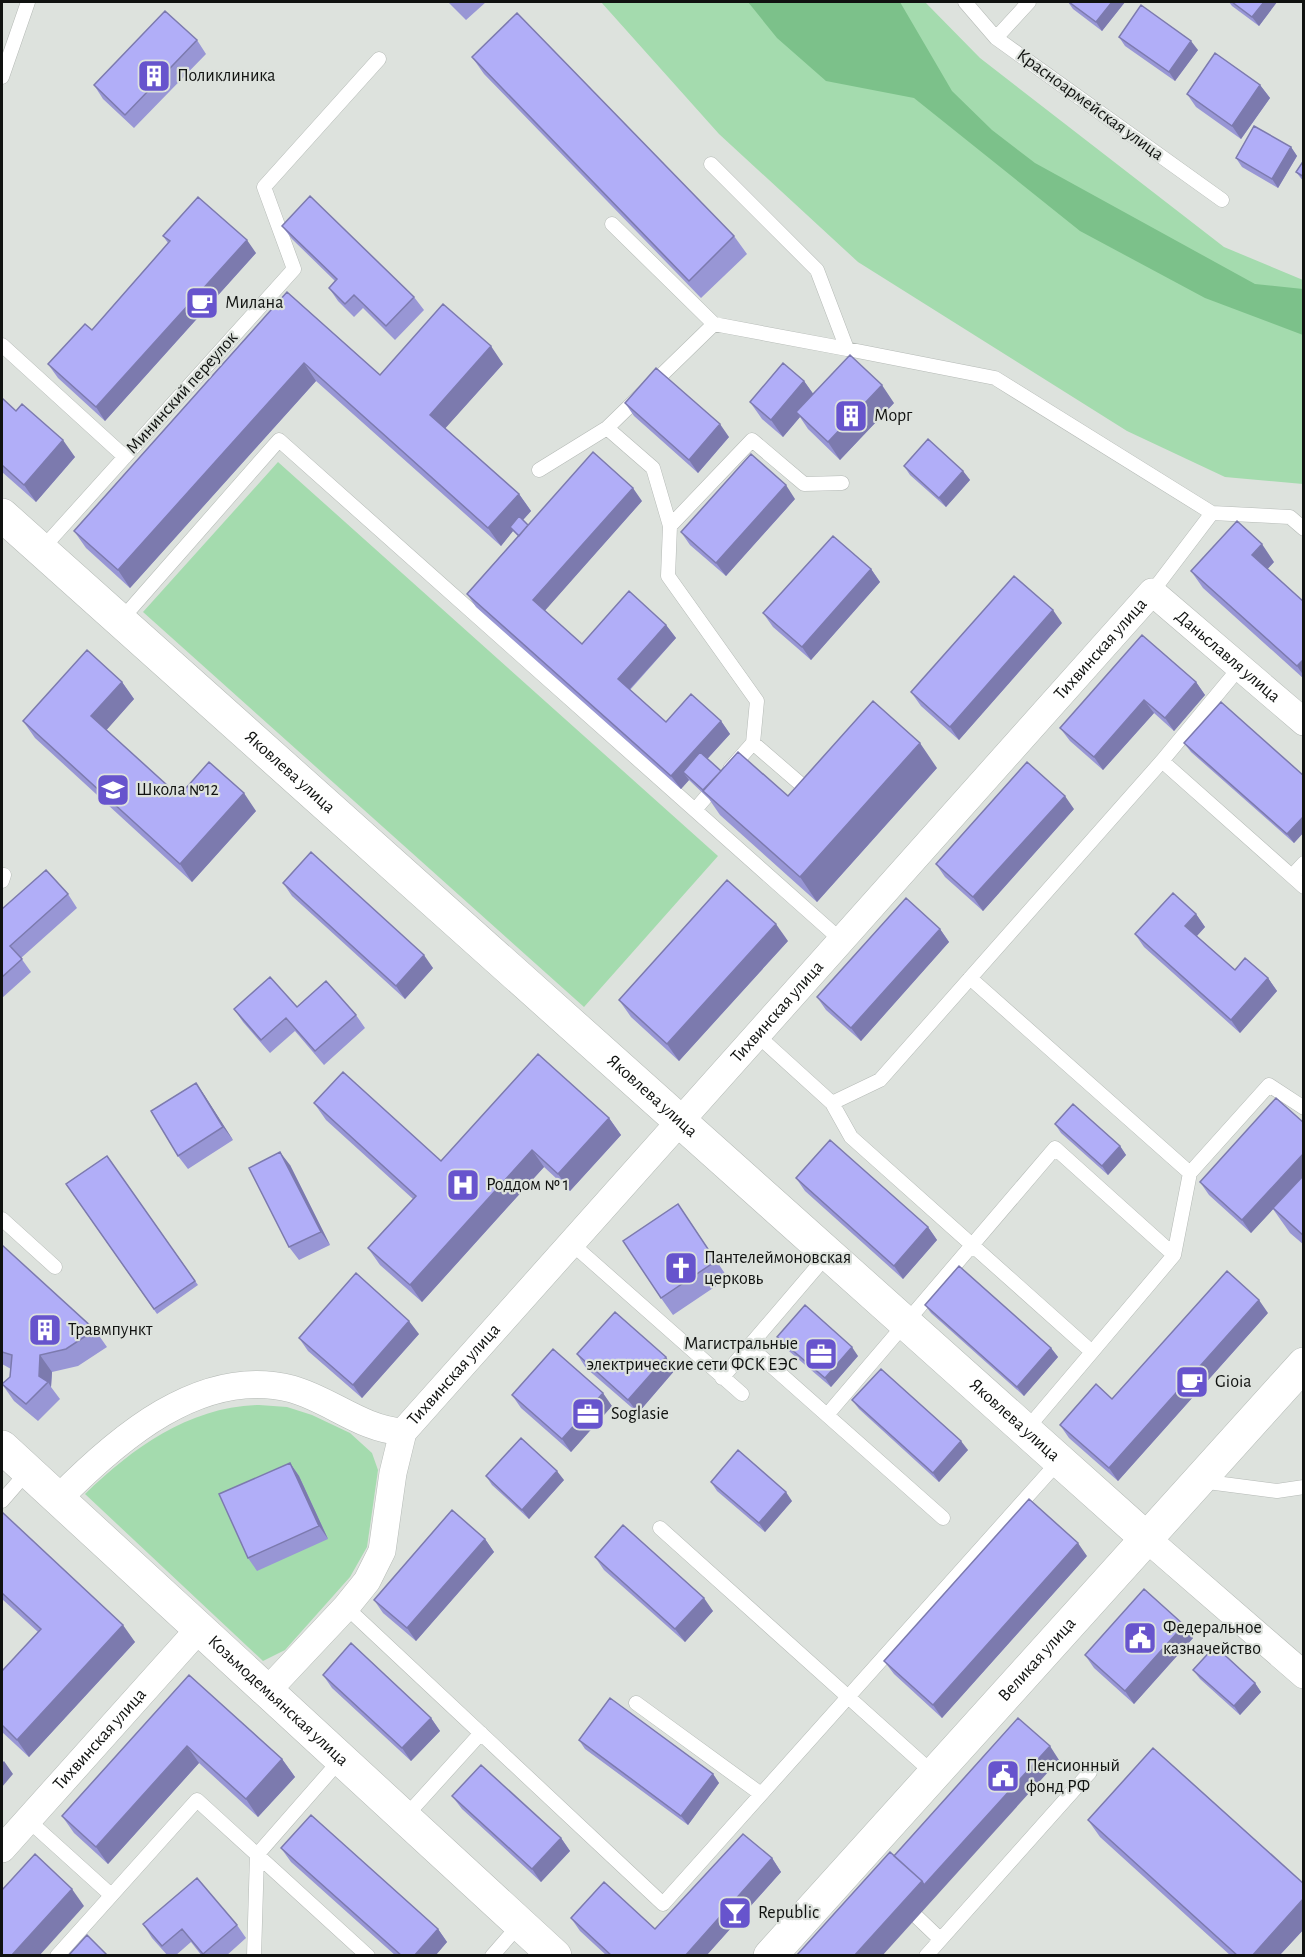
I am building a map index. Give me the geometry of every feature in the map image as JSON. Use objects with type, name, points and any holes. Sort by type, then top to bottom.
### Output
[{"type":"street","name":"Яковлева улица","points":[[2,515],[1025,1431],[1304,1675]]},
{"type":"street","name":"Даньславля улица","points":[[1152,592],[1304,722]]},
{"type":"street","name":"Тихвинская улица","points":[[267,1691],[346,1607],[366,1581],[382,1551],[393,1473],[403,1432],[1152,592]]},
{"type":"street","name":"Великая улица","points":[[770,1956],[859,1864],[934,1774],[1304,1364]]},
{"type":"street","name":"Тихвинская улица","points":[[58,1498],[110,1448],[148,1422],[192,1400],[218,1391],[247,1386],[293,1389],[373,1427],[403,1432]]},
{"type":"street","name":"Козьмодемьянская улица","points":[[2,1447],[555,1956]]},
{"type":"street","name":"Тихвинская улица","points":[[2,1849],[199,1629]]},
{"type":"lane","points":[[2,77],[28,2]]},
{"type":"lane","name":"Красноармейская улица","points":[[965,2],[996,38],[1222,200]]},
{"type":"lane","points":[[996,38],[1029,2]]},
{"type":"lane","name":"Мининский переулок","points":[[41,550],[294,269],[264,187],[379,59]]},
{"type":"lane","points":[[711,164],[817,270],[848,349]]},
{"type":"lane","points":[[612,224],[714,324],[995,378],[1212,513],[1290,517],[1304,530]]},
{"type":"lane","points":[[539,470],[607,428],[714,324]]},
{"type":"lane","points":[[2,345],[125,457]]},
{"type":"lane","points":[[607,428],[653,468],[669,526],[668,576],[757,701],[753,743],[725,775]]},
{"type":"lane","points":[[120,621],[279,440],[842,941]]},
{"type":"lane","points":[[669,526],[752,440],[804,484],[842,483]]},
{"type":"lane","points":[[1152,592],[1212,513]]},
{"type":"lane","points":[[832,1103],[880,1080],[1162,761],[1240,667]]},
{"type":"lane","points":[[753,743],[804,787]]},
{"type":"lane","points":[[1162,761],[1304,886]]},
{"type":"lane","points":[[695,810],[706,797]]},
{"type":"lane","points":[[1292,876],[1304,863]]},
{"type":"lane","points":[[970,978],[1190,1173]]},
{"type":"lane","points":[[757,1035],[832,1103],[850,1137],[1092,1352]]},
{"type":"lane","points":[[1025,1431],[1174,1255],[1190,1173],[1269,1084],[1304,1108]]},
{"type":"lane","points":[[827,1415],[1055,1149],[1174,1255]]},
{"type":"lane","points":[[2,1219],[55,1267]]},
{"type":"lane","points":[[571,1243],[742,1394]]},
{"type":"lane","points":[[722,1378],[828,1254]]},
{"type":"lane","points":[[749,1346],[943,1518]]},
{"type":"lane","points":[[346,1607],[663,1904],[1059,1461]]},
{"type":"lane","points":[[2,1501],[28,1471]]},
{"type":"lane","points":[[1198,1481],[1277,1491],[1304,1487]]},
{"type":"lane","points":[[660,1528],[934,1774]]},
{"type":"lane","points":[[636,1703],[761,1794]]},
{"type":"lane","points":[[405,1817],[481,1733]]},
{"type":"lane","points":[[254,1956],[257,1855],[341,1759]]},
{"type":"lane","points":[[926,1956],[1090,1772]]},
{"type":"lane","points":[[57,1956],[196,1800],[368,1956]]},
{"type":"lane","points":[[28,1820],[111,1896]]},
{"type":"lane","points":[[917,1917],[940,1939]]},
{"type":"lane","points":[[492,1956],[520,1924]]},
{"type":"shaded area","points":[[601,2],[925,2],[980,58],[1224,247],[1303,280],[1303,484],[1225,477],[1127,431],[858,262],[719,134]]},
{"type":"shaded area","points":[[748,2],[900,2],[952,91],[992,130],[1035,163],[1255,284],[1303,289],[1303,335],[1205,298],[1080,231],[914,98],[826,81],[777,38]]},
{"type":"shaded area","points":[[278,462],[718,856],[584,1007],[143,612]]},
{"type":"shaded area","points":[[259,1405],[287,1407],[312,1415],[350,1433],[372,1453],[378,1470],[367,1547],[350,1577],[285,1650],[263,1661],[85,1494],[123,1461],[164,1433],[209,1413],[233,1407]]},
{"type":"building","points":[[1069,2],[1112,2],[1096,22]]},
{"type":"building","points":[[1232,2],[1264,2],[1252,17]]},
{"type":"building","points":[[1141,5],[1191,41],[1169,72],[1119,37]]},
{"type":"building","name":"Поликлиника","points":[[165,11],[197,40],[125,115],[94,85]]},
{"type":"building","points":[[517,13],[734,236],[689,281],[472,57]]},
{"type":"building","points":[[1215,53],[1260,85],[1232,126],[1187,94]]},
{"type":"building","points":[[1254,126],[1291,147],[1272,179],[1236,158]]},
{"type":"building","points":[[1304,160],[1304,177],[1296,172]]},
{"type":"building","points":[[310,196],[414,297],[386,326],[354,295],[345,304],[329,288],[337,279],[282,226]]},
{"type":"building","points":[[198,197],[247,240],[96,407],[48,364],[85,324],[92,330],[170,241],[163,236]]},
{"type":"building","points":[[287,292],[380,375],[443,304],[491,346],[430,415],[519,494],[488,528],[304,363],[118,570],[74,531]]},
{"type":"building","points":[[850,355],[882,385],[828,442],[796,412]]},
{"type":"building","points":[[783,363],[804,381],[771,420],[750,402]]},
{"type":"building","points":[[656,368],[720,424],[689,460],[625,403]]},
{"type":"building","points":[[2,398],[16,411],[22,404],[63,440],[24,485],[2,465]]},
{"type":"building","points":[[928,439],[963,471],[939,498],[904,466]]},
{"type":"building","points":[[593,452],[633,488],[533,600],[582,644],[629,591],[666,625],[618,679],[666,722],[691,694],[721,721],[671,776],[467,594]]},
{"type":"building","points":[[751,454],[786,485],[716,563],[681,532]]},
{"type":"building","points":[[519,516],[528,525],[519,536],[510,527]]},
{"type":"building","points":[[1237,521],[1262,544],[1252,555],[1304,602],[1304,659],[1297,666],[1191,571]]},
{"type":"building","points":[[833,536],[871,569],[802,647],[763,613]]},
{"type":"building","points":[[1014,576],[1053,610],[950,727],[911,692]]},
{"type":"building","points":[[1142,635],[1196,682],[1165,718],[1144,700],[1094,757],[1060,728]]},
{"type":"building","points":[[87,650],[122,682],[91,716],[179,796],[209,762],[244,793],[180,864],[23,721]]},
{"type":"building","points":[[873,701],[920,743],[800,877],[703,791],[738,752],[788,796]]},
{"type":"building","points":[[1221,702],[1304,776],[1304,816],[1287,834],[1184,743]]},
{"type":"building","points":[[700,752],[721,771],[703,790],[683,772]]},
{"type":"building","points":[[1027,762],[1065,796],[973,897],[936,864]]},
{"type":"building","points":[[311,852],[424,955],[396,986],[283,883]]},
{"type":"building","points":[[46,870],[68,894],[10,946],[22,959],[2,977],[2,909]]},
{"type":"building","points":[[727,880],[776,924],[667,1044],[619,1000]]},
{"type":"building","points":[[1173,893],[1196,914],[1185,926],[1235,970],[1245,958],[1268,978],[1231,1020],[1135,934]]},
{"type":"building","points":[[906,898],[940,929],[851,1028],[817,997]]},
{"type":"building","points":[[270,977],[297,1007],[326,981],[356,1015],[315,1051],[286,1018],[261,1040],[234,1009]]},
{"type":"building","name":"Роддом № 1","points":[[538,1054],[609,1118],[558,1174],[532,1150],[410,1285],[368,1248],[416,1196],[314,1103],[343,1072],[441,1161]]},
{"type":"building","points":[[196,1083],[223,1127],[178,1156],[151,1111]]},
{"type":"building","points":[[1276,1098],[1304,1123],[1304,1153],[1242,1220],[1200,1182]]},
{"type":"building","points":[[1073,1104],[1120,1146],[1102,1166],[1055,1124]]},
{"type":"building","points":[[830,1140],[928,1227],[894,1266],[796,1178]]},
{"type":"building","points":[[280,1152],[321,1232],[289,1247],[249,1168]]},
{"type":"building","points":[[107,1156],[195,1281],[154,1309],[66,1184]]},
{"type":"building","points":[[1304,1175],[1304,1236],[1273,1208]]},
{"type":"building","name":"Пантелеймоновская церковь","points":[[678,1204],[716,1261],[661,1298],[623,1241]]},
{"type":"building","name":"Травмпункт","points":[[2,1245],[95,1330],[66,1349],[40,1355],[39,1376],[48,1382],[26,1404],[2,1384],[10,1377],[12,1355],[2,1352]]},
{"type":"building","points":[[959,1266],[1051,1348],[1017,1387],[925,1305]]},
{"type":"building","points":[[1227,1271],[1259,1300],[1109,1468],[1060,1425],[1096,1384],[1112,1399]]},
{"type":"building","points":[[356,1273],[409,1321],[353,1385],[299,1338]]},
{"type":"building","points":[[805,1305],[852,1347],[825,1378],[777,1337]]},
{"type":"building","points":[[615,1312],[666,1357],[628,1400],[577,1354]]},
{"type":"building","points":[[553,1349],[603,1393],[562,1439],[512,1395]]},
{"type":"building","points":[[881,1369],[961,1441],[933,1473],[852,1400]]},
{"type":"building","points":[[521,1438],[557,1471],[522,1510],[486,1476]]},
{"type":"building","points":[[738,1450],[786,1492],[759,1523],[711,1482]]},
{"type":"building","points":[[290,1463],[319,1526],[248,1558],[219,1494]]},
{"type":"building","points":[[1029,1499],[1078,1543],[933,1705],[884,1661]]},
{"type":"building","points":[[452,1510],[485,1539],[407,1628],[374,1600]]},
{"type":"building","points":[[2,1512],[123,1625],[17,1740],[2,1725],[2,1671],[41,1629],[2,1593]]},
{"type":"building","points":[[623,1525],[704,1598],[675,1629],[595,1557]]},
{"type":"building","points":[[1144,1589],[1184,1625],[1125,1691],[1085,1655]]},
{"type":"building","points":[[351,1643],[431,1718],[402,1748],[323,1675]]},
{"type":"building","points":[[1215,1646],[1255,1683],[1234,1706],[1193,1670]]},
{"type":"building","points":[[189,1675],[282,1759],[246,1799],[187,1746],[96,1847],[62,1816]]},
{"type":"building","points":[[610,1698],[713,1774],[681,1816],[579,1740]]},
{"type":"building","points":[[1018,1718],[1050,1746],[924,1885],[894,1856]]},
{"type":"building","points":[[1153,1748],[1304,1884],[1304,1898],[1252,1956],[1238,1956],[1088,1820]]},
{"type":"building","points":[[481,1765],[561,1838],[532,1869],[452,1796]]},
{"type":"building","points":[[311,1815],[438,1929],[414,1956],[402,1956],[281,1848]]},
{"type":"building","points":[[743,1834],[772,1858],[685,1956],[612,1956],[571,1918],[604,1882],[655,1929]]},
{"type":"building","points":[[890,1852],[922,1881],[854,1956],[796,1956]]},
{"type":"building","points":[[35,1854],[72,1889],[11,1956],[2,1956],[2,1890]]},
{"type":"building","points":[[197,1878],[237,1925],[203,1954],[182,1929],[162,1946],[143,1924]]},
{"type":"building","points":[[87,1935],[108,1956],[68,1956]]},
{"type":"place","name":"Поликлиника","points":[[154,76]]},
{"type":"place","name":"Милана","points":[[202,303]]},
{"type":"place","name":"Морг","points":[[851,416]]},
{"type":"place","name":"Школа №12","points":[[113,790]]},
{"type":"place","name":"Роддом № 1","points":[[463,1185]]},
{"type":"place","name":"Пантелеймоновская церковь","points":[[681,1268]]},
{"type":"place","name":"Травмпункт","points":[[45,1330]]},
{"type":"place","name":"Магистральные электрические сети ФСК ЕЭС","points":[[821,1354]]},
{"type":"place","name":"Gioia","points":[[1192,1382]]},
{"type":"place","name":"Soglasie","points":[[588,1414]]},
{"type":"place","name":"Федеральное казначейство","points":[[1140,1638]]},
{"type":"place","name":"Пенсионный фонд РФ","points":[[1003,1776]]},
{"type":"place","name":"Republic","points":[[735,1913]]}]
